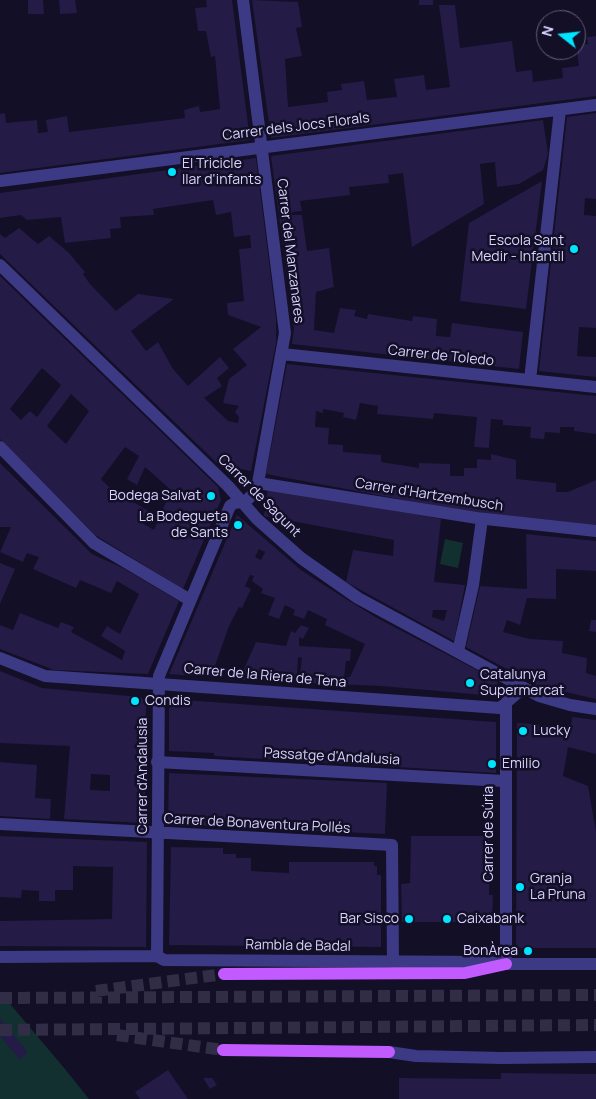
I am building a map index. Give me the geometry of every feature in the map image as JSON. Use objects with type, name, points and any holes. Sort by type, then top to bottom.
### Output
[{"type":"main road","points":[[224,974],[465,973],[506,964]]},
{"type":"main road","points":[[223,1050],[389,1052]]},
{"type":"street","name":"Carrer del Manzanares","points":[[243,0],[285,333],[258,482],[253,494],[244,503]]},
{"type":"street","name":"Carrer dels Jocs Florals","points":[[0,181],[262,146],[596,105]]},
{"type":"street","points":[[530,380],[560,110]]},
{"type":"street","name":"Carrer de Sagunt","points":[[0,264],[244,503],[258,520],[301,558],[358,598],[523,688],[551,700],[596,709]]},
{"type":"street","name":"Carrer de Toledo","points":[[282,354],[596,387]]},
{"type":"street","points":[[0,447],[94,543],[190,600]]},
{"type":"street","name":"Carrer d'Hartzembusch","points":[[258,482],[482,519],[596,531]]},
{"type":"street","name":"Carrer d'Andalusia","points":[[156,956],[157,762],[161,670],[230,506],[236,502],[244,503]]},
{"type":"street","points":[[459,646],[473,585],[482,519]]},
{"type":"street","name":"Carrer de la Riera de Tena","points":[[0,658],[45,676],[500,708],[506,704]]},
{"type":"street","points":[[506,704],[523,688]]},
{"type":"street","name":"Carrer de Súria","points":[[506,704],[504,781],[506,964]]},
{"type":"street","name":"Passatge d'Andalusia","points":[[157,762],[504,781]]},
{"type":"street","name":"Carrer de Bonaventura Pollés","points":[[0,824],[158,834],[392,845],[393,962]]},
{"type":"street","name":"Rambla de Badal","points":[[0,957],[156,956],[164,960],[596,964]]},
{"type":"street","points":[[389,1052],[416,1056],[501,1058],[596,1057]]},
{"type":"green space","points":[[445,539],[463,543],[458,568],[440,564]]},
{"type":"green space","points":[[0,992],[65,1069],[89,1099],[0,1099]]},
{"type":"building","points":[[28,0],[43,0],[44,14],[28,14]]},
{"type":"building","points":[[59,0],[75,0],[77,13],[60,14]]},
{"type":"building","points":[[206,0],[232,0],[250,140],[0,173],[0,114],[5,113],[6,123],[37,120],[38,133],[48,132],[46,120],[67,116],[69,132],[185,118],[184,110],[199,106],[200,112],[220,109],[215,56],[211,57],[206,31],[198,31],[195,8],[207,7]]},
{"type":"building","points":[[252,0],[298,2],[302,27],[296,28],[302,56],[285,59],[288,107],[328,102],[327,92],[342,90],[341,84],[364,81],[367,100],[397,97],[394,79],[424,75],[426,90],[450,87],[439,5],[455,5],[460,48],[512,41],[516,72],[532,70],[533,82],[563,78],[562,68],[579,66],[578,60],[586,60],[587,37],[596,36],[596,96],[271,138]]},
{"type":"building","points":[[419,0],[433,0],[433,5],[419,5]]},
{"type":"building","points":[[596,113],[596,199],[585,198],[584,215],[596,216],[596,328],[579,327],[577,356],[596,357],[596,377],[539,371],[567,117]]},
{"type":"building","points":[[543,120],[548,154],[543,170],[519,184],[497,187],[495,162],[480,164],[484,204],[412,247],[403,173],[388,175],[389,183],[349,187],[350,195],[300,201],[302,211],[292,212],[292,215],[302,215],[307,251],[329,248],[334,287],[316,292],[314,330],[334,333],[340,308],[356,310],[354,316],[367,319],[368,314],[412,321],[413,316],[437,319],[436,336],[450,337],[452,323],[523,332],[519,369],[292,344],[294,328],[271,156]]},
{"type":"building","points":[[256,158],[276,318],[276,343],[251,471],[219,465],[0,254],[0,234],[5,238],[19,228],[38,244],[49,236],[69,253],[85,272],[83,274],[90,284],[116,311],[138,294],[174,299],[131,331],[146,351],[158,342],[173,369],[188,386],[220,357],[229,368],[217,378],[222,386],[204,398],[228,421],[238,423],[239,417],[235,412],[239,406],[223,403],[229,379],[247,365],[233,349],[261,327],[228,315],[227,303],[244,301],[239,249],[251,248],[250,235],[234,237],[231,212],[216,215],[213,200],[153,209],[154,215],[120,217],[121,228],[110,229],[111,238],[65,243],[61,217],[27,220],[21,215],[0,218],[0,193]]},
{"type":"building","points":[[542,181],[526,309],[460,301],[469,223]]},
{"type":"building","points":[[0,276],[218,487],[221,500],[183,589],[95,535],[0,439]],"holes":[[[42,368],[61,385],[37,417],[30,411],[21,420],[10,409]],[[71,394],[89,411],[66,444],[47,426]],[[125,447],[139,456],[127,479],[137,485],[145,467],[171,490],[154,530],[142,523],[148,511],[108,486],[101,479]]]},
{"type":"building","points":[[287,364],[596,396],[596,434],[574,431],[574,427],[560,427],[560,433],[545,432],[544,439],[530,438],[531,427],[503,425],[503,420],[491,419],[489,448],[474,447],[477,417],[434,413],[433,419],[377,414],[378,406],[360,403],[356,420],[343,417],[344,413],[323,409],[323,413],[316,411],[315,427],[329,428],[328,444],[343,445],[343,452],[381,455],[381,462],[419,468],[419,463],[450,464],[450,476],[464,476],[464,468],[477,468],[477,459],[491,460],[491,454],[516,460],[516,479],[556,483],[556,492],[568,492],[596,480],[596,526],[542,521],[431,505],[266,474]]},
{"type":"building","points":[[0,463],[92,554],[123,568],[179,601],[148,674],[54,670],[0,649],[0,625],[13,630],[20,613],[58,628],[61,622],[74,627],[71,632],[122,660],[125,651],[101,636],[107,626],[120,634],[139,594],[117,581],[111,593],[80,580],[76,588],[33,569],[39,557],[27,553],[23,562],[0,552],[11,527],[0,527]]},
{"type":"building","points":[[268,488],[441,519],[434,582],[465,585],[454,641],[346,582],[353,550],[393,556],[394,540],[264,516]],"holes":[[[433,610],[447,610],[444,621],[432,617]]]},
{"type":"building","points":[[237,515],[301,570],[338,594],[377,618],[498,681],[495,696],[381,686],[239,680],[256,642],[286,646],[291,631],[295,633],[301,625],[309,628],[303,639],[299,637],[299,646],[351,649],[350,661],[346,661],[344,678],[350,677],[365,644],[325,625],[327,619],[308,610],[304,619],[293,615],[295,610],[285,605],[279,619],[268,615],[275,598],[261,593],[263,589],[252,581],[254,576],[250,575],[245,586],[251,589],[242,608],[239,607],[229,626],[211,677],[169,674]],"holes":[[[259,549],[265,552],[261,560],[255,557]],[[298,657],[302,658],[300,673],[297,673]]]},
{"type":"building","points":[[526,534],[596,541],[596,571],[556,569],[556,599],[527,598],[520,625],[507,620],[503,632],[530,639],[563,641],[562,653],[587,658],[586,673],[596,676],[596,699],[536,685],[466,647],[480,586],[527,589]]},
{"type":"building","points":[[0,563],[15,569],[0,604]]},
{"type":"building","points":[[591,620],[596,620],[596,632],[589,631]]},
{"type":"building","points":[[0,671],[42,688],[140,697],[146,702],[145,823],[64,819],[70,746],[0,743]],"holes":[[[91,774],[110,775],[110,791],[90,790]]]},
{"type":"building","points":[[169,699],[496,722],[496,773],[214,756],[214,753],[169,751]]},
{"type":"building","points":[[572,717],[596,720],[596,754],[568,747],[563,776],[588,786],[596,832],[596,948],[516,948],[517,723],[571,727]]},
{"type":"building","points":[[0,762],[37,765],[35,798],[51,799],[50,819],[0,816]]},
{"type":"building","points":[[169,773],[387,783],[385,834],[168,824]]},
{"type":"building","points":[[0,836],[147,842],[146,947],[0,946],[0,921],[112,919],[113,867],[73,866],[73,890],[55,890],[55,901],[39,901],[39,891],[22,890],[21,898],[0,897]]},
{"type":"building","points":[[411,836],[490,836],[489,895],[493,895],[492,922],[402,922],[401,884],[410,883]]},
{"type":"building","points":[[171,847],[223,848],[223,854],[236,854],[236,858],[251,858],[251,871],[289,873],[289,862],[374,862],[374,866],[377,866],[377,875],[381,875],[381,947],[169,945]]},
{"type":"building","points":[[0,1019],[28,1052],[20,1060],[0,1036]]},
{"type":"building","points":[[168,1070],[188,1099],[140,1099],[135,1092]]},
{"type":"building","points":[[501,1073],[596,1074],[596,1099],[399,1099],[399,1078],[501,1079]]},
{"type":"building","points":[[203,1078],[212,1078],[217,1085],[210,1089]]},
{"type":"tunnel","points":[[96,991],[224,974]]},
{"type":"tunnel","points":[[0,998],[596,995]]},
{"type":"tunnel","points":[[0,1030],[596,1025]]},
{"type":"tunnel","points":[[117,1035],[223,1050]]},
{"type":"place","name":"El Tricicle llar d'infants","points":[[172,172]]},
{"type":"place","name":"Escola Sant Medir - Infantil","points":[[574,249]]},
{"type":"place","name":"Bodega Salvat","points":[[211,496]]},
{"type":"place","name":"La Bodegueta de Sants","points":[[238,525]]},
{"type":"place","name":"Catalunya Supermercat","points":[[470,683]]},
{"type":"place","name":"Condis","points":[[135,701]]},
{"type":"place","name":"Lucky","points":[[523,731]]},
{"type":"place","name":"Emilio","points":[[492,764]]},
{"type":"place","name":"Granja La Pruna","points":[[520,887]]},
{"type":"place","name":"Bar Sisco","points":[[409,919]]},
{"type":"place","name":"Caixabank","points":[[447,919]]},
{"type":"place","name":"BonÀrea","points":[[528,951]]}]
